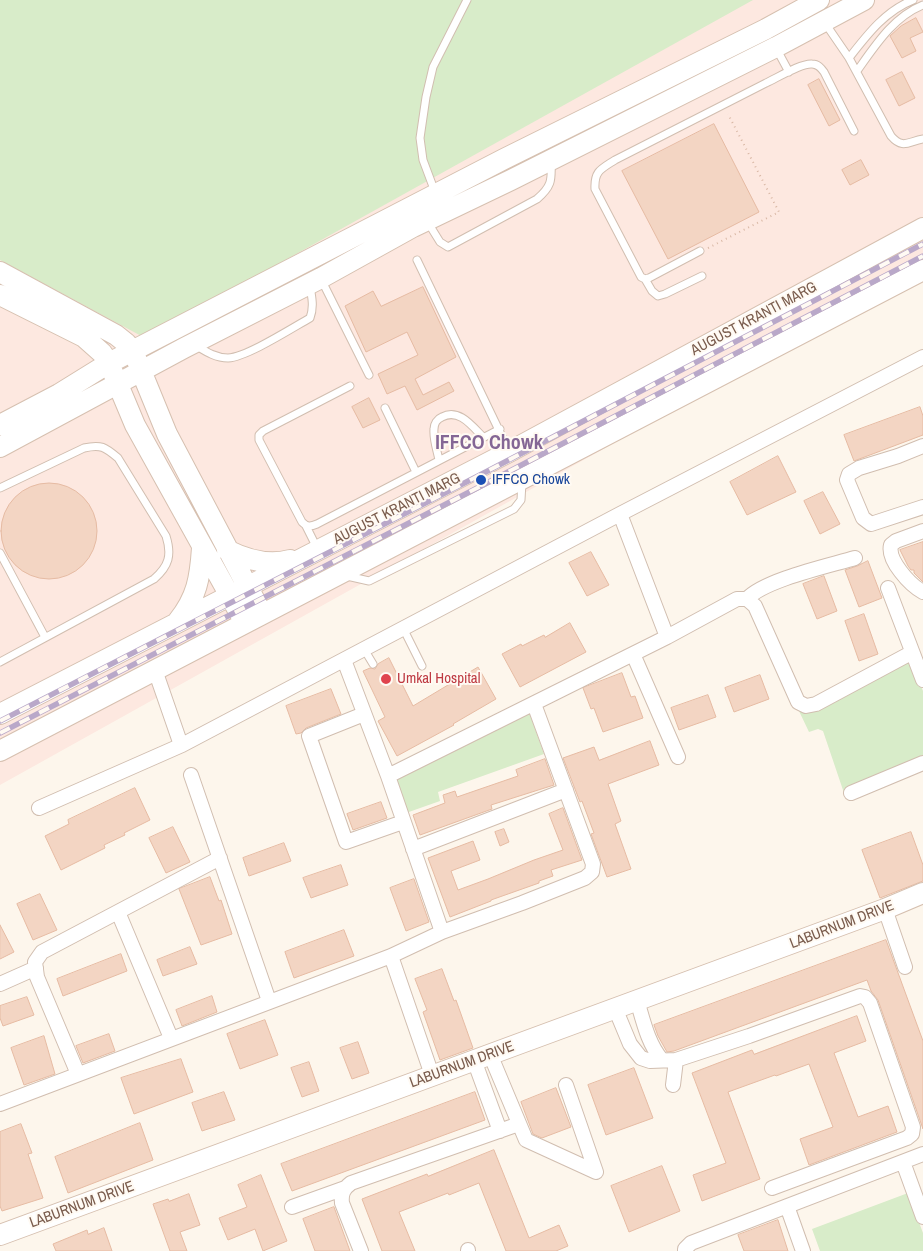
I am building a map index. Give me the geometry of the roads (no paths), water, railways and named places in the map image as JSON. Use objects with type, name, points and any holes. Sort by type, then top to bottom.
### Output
[{"type":"street","points":[[0,447],[427,221],[550,160],[771,38],[819,0]]},
{"type":"street","points":[[0,425],[59,394],[109,363],[504,159],[771,38],[823,21],[864,0]]},
{"type":"street","name":"AUGUST KRANTI MARG","points":[[0,714],[509,452],[923,228]]},
{"type":"street","name":"AUGUST KRANTI MARG","points":[[0,751],[923,270]]},
{"type":"street","points":[[0,272],[116,335],[132,351],[167,434],[227,550],[248,586],[253,619]]},
{"type":"street","points":[[0,294],[84,337],[96,346],[109,363],[135,425],[202,548],[230,596],[253,619]]},
{"type":"street","points":[[39,808],[181,745],[923,357]]},
{"type":"street","points":[[923,446],[859,468],[849,474],[847,480],[863,518],[872,524],[923,507]]},
{"type":"street","points":[[620,514],[667,637]]},
{"type":"street","points":[[923,531],[896,541],[891,544],[890,550],[891,556],[907,579],[923,592]]},
{"type":"street","points":[[177,623],[194,597],[201,575],[202,548]]},
{"type":"street","points":[[227,550],[243,558],[262,562],[283,562],[311,554]]},
{"type":"street","points":[[747,599],[754,592],[768,584],[855,558]]},
{"type":"street","points":[[888,588],[923,680]]},
{"type":"street","points":[[388,776],[667,637],[737,599],[747,599],[755,606],[798,702],[806,706],[816,704],[912,653]]},
{"type":"street","points":[[633,654],[678,757]]},
{"type":"street","points":[[344,660],[388,776],[442,932]]},
{"type":"street","points":[[155,670],[181,745]]},
{"type":"street","points":[[0,1104],[391,956],[442,932],[585,878],[592,872],[593,864],[534,704]]},
{"type":"street","points":[[364,714],[309,736],[346,842],[403,822]]},
{"type":"street","points":[[851,794],[923,763]]},
{"type":"street","points":[[191,775],[269,1001]]},
{"type":"street","points":[[413,849],[566,790]]},
{"type":"street","points":[[78,1074],[37,977],[35,962],[42,952],[220,858]]},
{"type":"street","name":"LABURNUM DRIVE","points":[[0,1235],[885,909],[923,893]]},
{"type":"street","points":[[885,909],[906,968]]},
{"type":"street","points":[[118,912],[171,1038]]},
{"type":"street","points":[[391,956],[432,1075]]},
{"type":"street","points":[[0,984],[36,968]]},
{"type":"street","points":[[615,1008],[630,1044],[641,1058],[650,1061],[669,1060],[749,1036],[860,996],[865,997],[870,1003],[913,1127],[912,1134],[907,1138],[772,1188]]},
{"type":"street","points":[[637,1000],[649,1038],[656,1053],[669,1060]]},
{"type":"street","points":[[482,1057],[526,1140],[596,1172],[566,1085]]},
{"type":"street","points":[[482,1057],[500,1131]]},
{"type":"street","points":[[669,1060],[672,1085]]},
{"type":"street","points":[[292,1207],[345,1188],[351,1183],[519,1124]]},
{"type":"street","points":[[684,1251],[691,1244],[923,1154]]},
{"type":"street","points":[[903,1162],[923,1217]]},
{"type":"street","points":[[345,1188],[342,1195],[342,1204],[361,1251]]},
{"type":"street","points":[[787,1206],[803,1251]]},
{"type":"lane","points":[[436,195],[423,160],[420,138],[426,97],[433,67],[467,0]]},
{"type":"lane","points":[[849,58],[885,16],[913,0]]},
{"type":"lane","points":[[856,71],[894,23],[907,12],[923,5]]},
{"type":"lane","points":[[823,21],[849,58],[897,142],[907,144],[923,139]]},
{"type":"lane","points":[[771,38],[789,72]]},
{"type":"lane","points":[[702,276],[658,296],[652,290],[645,279],[641,277],[595,189],[595,178],[599,170],[615,160],[805,65],[813,64],[820,66],[854,131]]},
{"type":"lane","points":[[427,221],[440,242],[448,247],[537,199],[547,190],[552,178],[550,160]]},
{"type":"lane","points":[[645,279],[700,251]]},
{"type":"lane","points":[[417,260],[500,428],[509,452]]},
{"type":"lane","points":[[192,344],[211,355],[228,358],[275,338],[310,318],[315,281]]},
{"type":"lane","points":[[315,281],[369,375]]},
{"type":"lane","points":[[311,554],[306,526],[258,436],[263,430],[350,386]]},
{"type":"lane","points":[[385,408],[416,472]]},
{"type":"lane","points":[[439,460],[434,428],[438,418],[446,414],[455,414],[466,419],[483,437]]},
{"type":"lane","points":[[306,526],[317,524],[500,428]]},
{"type":"lane","points":[[0,488],[84,448],[97,445],[108,450],[118,458],[166,536],[169,547],[164,570],[154,579],[0,662]]},
{"type":"lane","points":[[0,553],[45,637]]},
{"type":"lane","points":[[403,628],[422,666]]},
{"type":"lane","points":[[364,649],[373,664]]},
{"type":"railway","points":[[0,721],[478,476],[923,244]]},
{"type":"railway","points":[[0,733],[923,256]]},
{"type":"place","name":"IFFCO Chowk","points":[[481,480]]},
{"type":"place","name":"Umkal Hospital","points":[[386,679]]},
{"type":"district","name":"IFFCO Chowk","points":[[489,444]]}]
